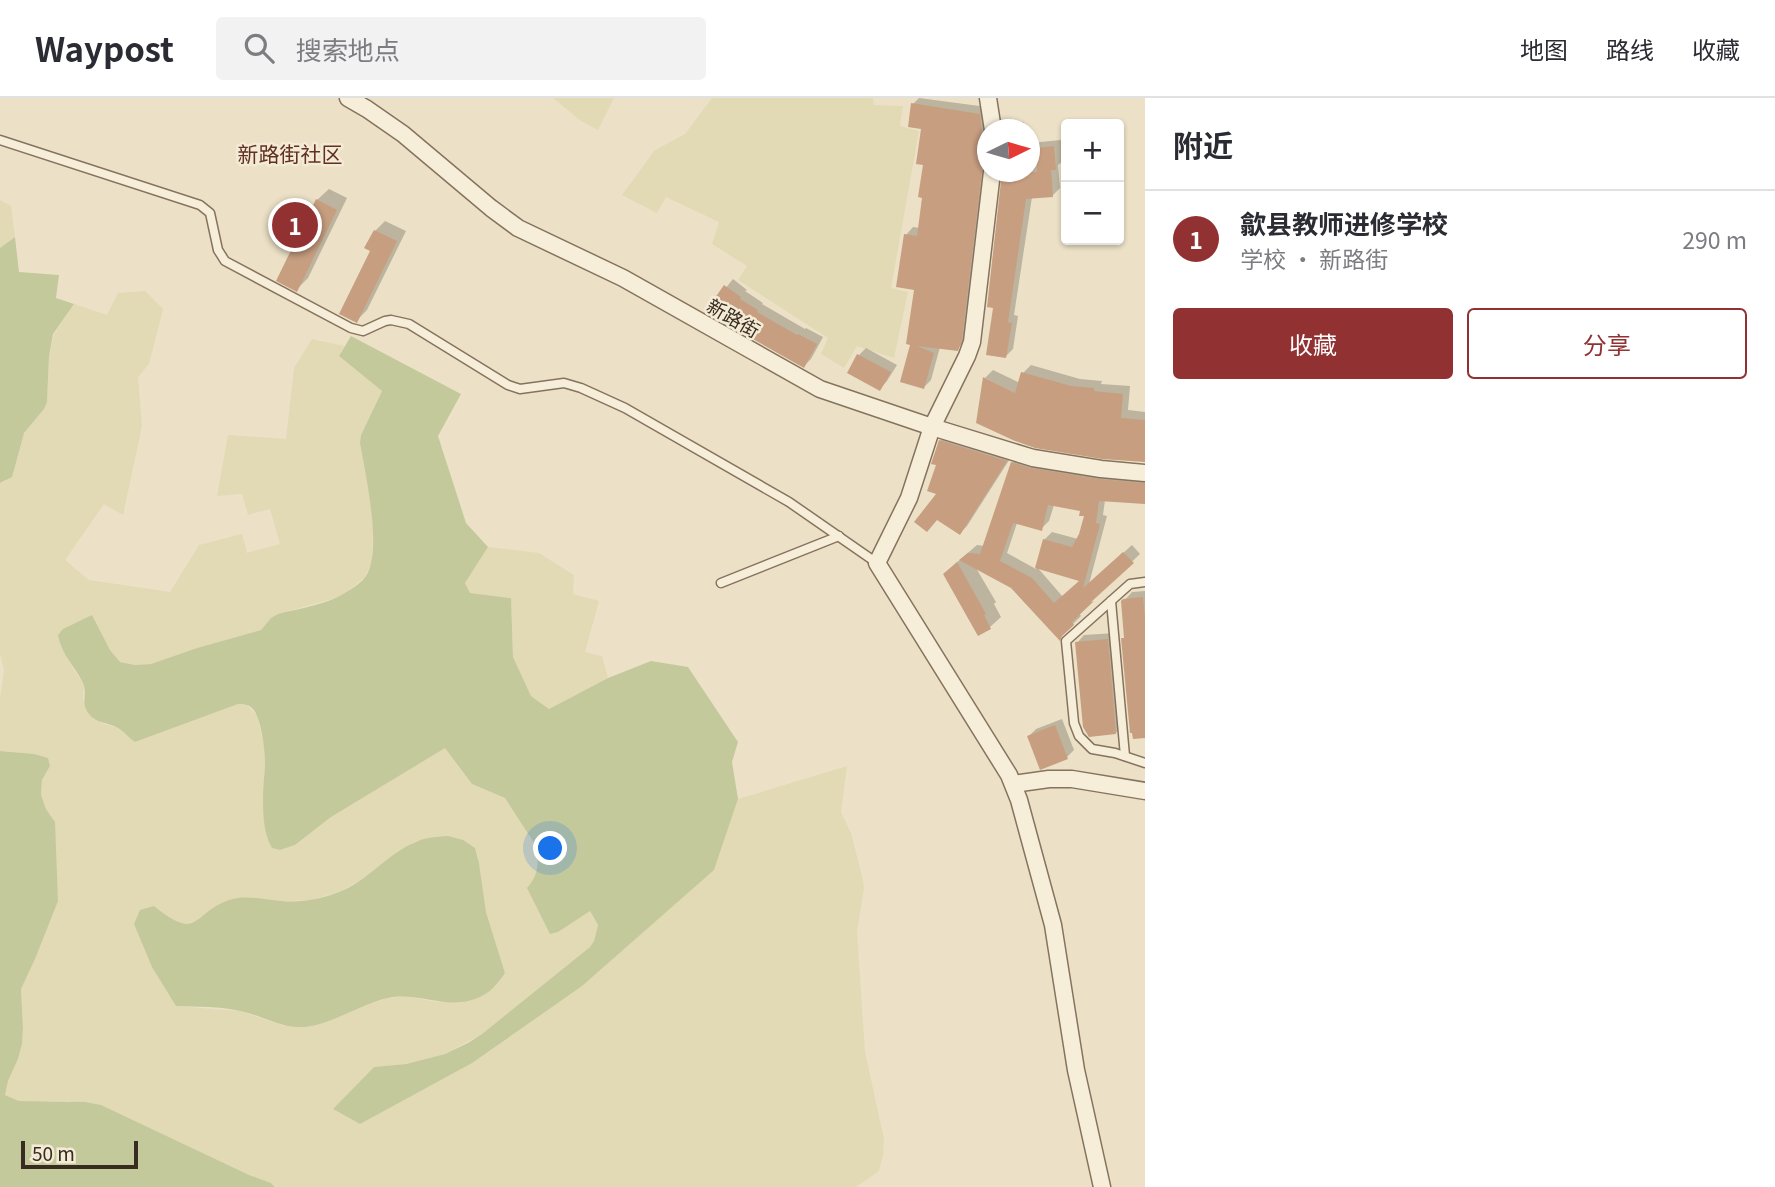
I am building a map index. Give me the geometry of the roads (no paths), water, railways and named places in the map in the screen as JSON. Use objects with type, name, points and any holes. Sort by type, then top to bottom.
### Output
[{"type":"street","name":"新路街","points":[[348,98],[403,134],[518,228],[623,278],[820,389],[1033,458],[1101,469],[1145,472]]},
{"type":"street","points":[[988,98],[991,119]]},
{"type":"street","points":[[991,182],[972,342],[932,427],[909,498],[877,563],[1009,775],[1019,800],[1053,925],[1076,1070],[1102,1187]]},
{"type":"street","points":[[1013,784],[1072,779],[1145,791]]},
{"type":"lane","points":[[0,141],[200,205],[210,213],[219,250],[225,261],[351,328],[363,331],[385,321],[397,320],[409,324],[508,385],[520,389],[558,383],[581,388],[659,427],[789,502],[877,563]]},
{"type":"lane","points":[[721,583],[838,536]]},
{"type":"lane","points":[[1145,582],[1130,584],[1066,641],[1074,723],[1083,742],[1092,749],[1145,763]]},
{"type":"lane","points":[[1111,601],[1125,756]]},
{"type":"place","name":"歙县教师进修学校","points":[[295,225]]},
{"type":"district","name":"新路街社区","points":[[290,153]]}]
